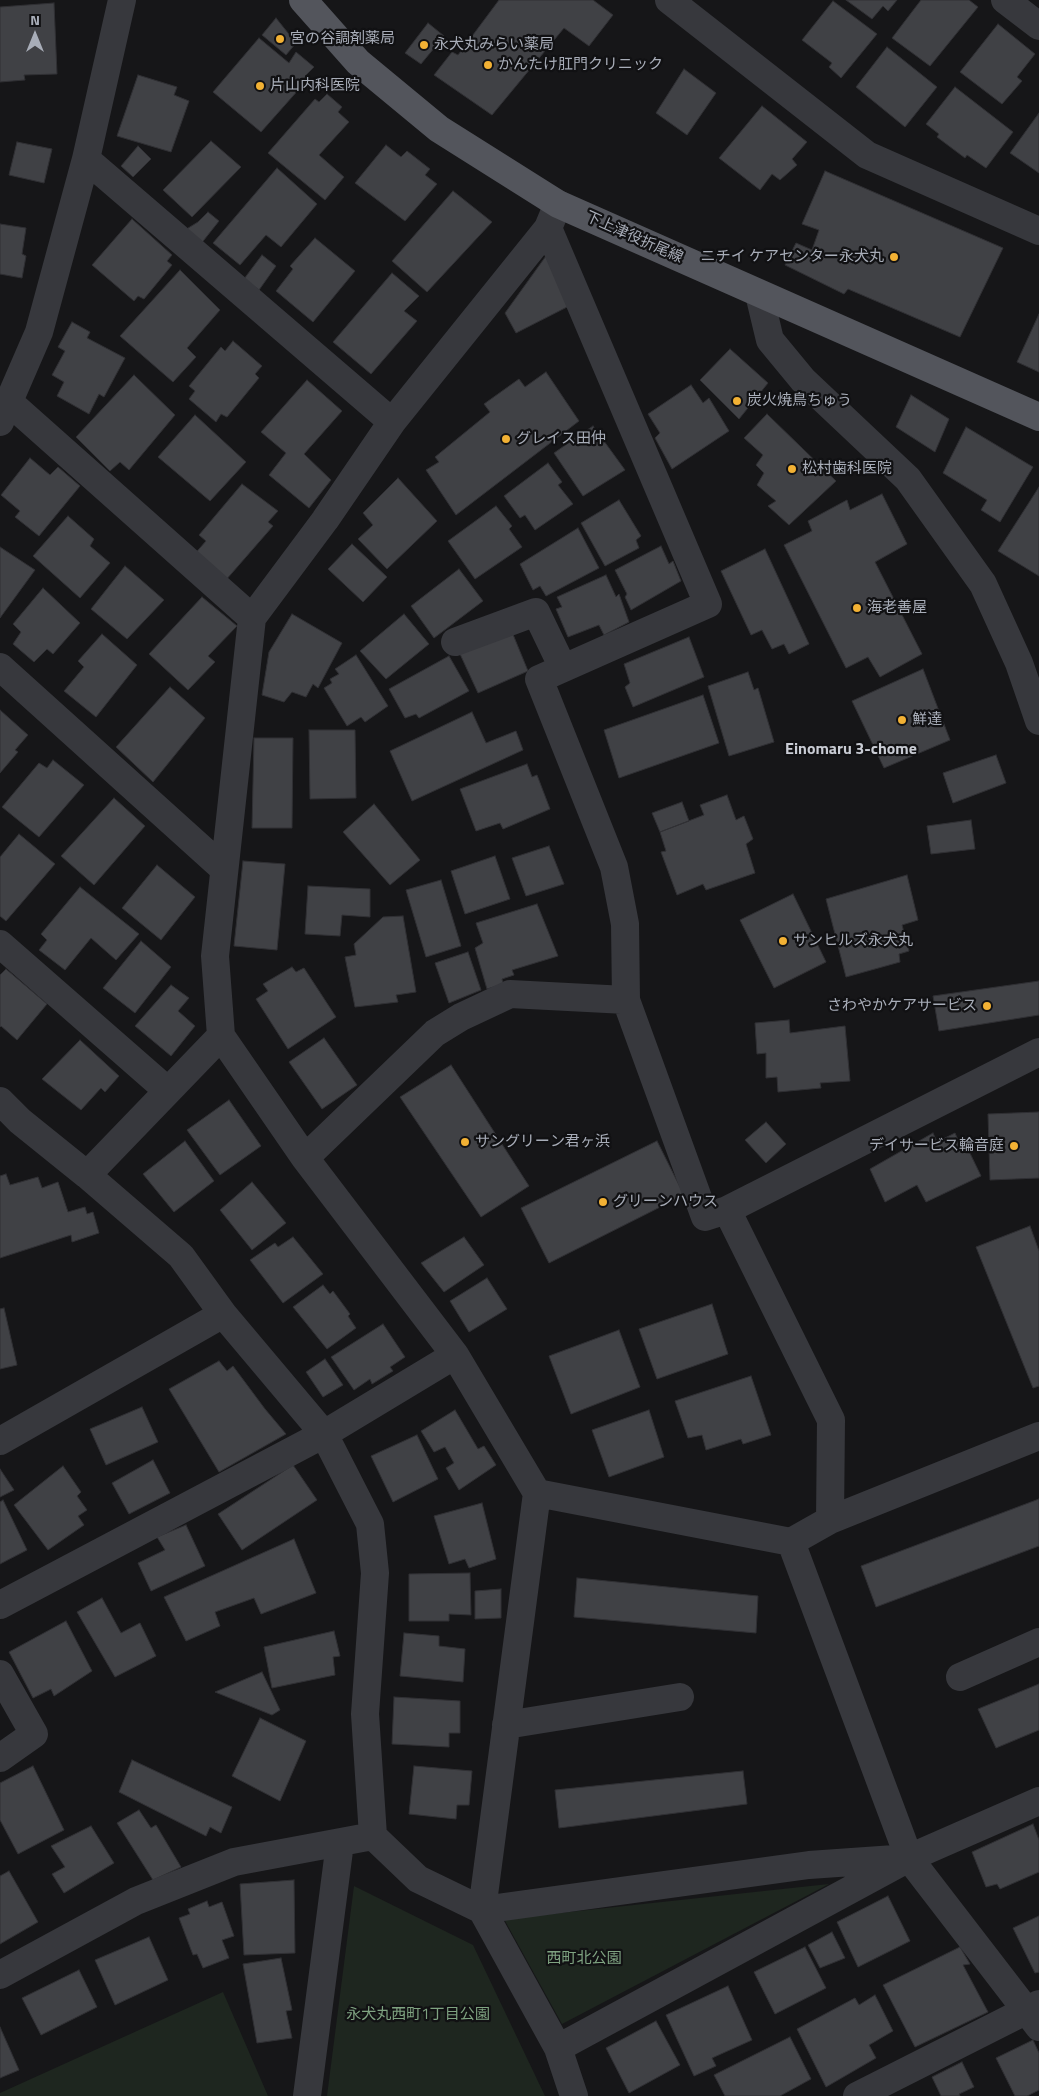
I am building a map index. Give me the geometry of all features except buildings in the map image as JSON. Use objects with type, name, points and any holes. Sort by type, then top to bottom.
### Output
[{"type":"main road","name":"下上津役折尾線","points":[[303,0],[358,62],[439,129],[553,216],[759,294],[1039,417]]},
{"type":"street","points":[[122,0],[86,158],[39,332],[4,412],[252,618]]},
{"type":"street","points":[[669,0],[867,155],[1039,231]]},
{"type":"street","points":[[1005,0],[1039,26]]},
{"type":"street","points":[[86,158],[392,422]]},
{"type":"street","points":[[553,216],[392,422],[325,520],[252,618],[215,956],[222,1036],[305,1158],[455,1355],[537,1493],[482,1910],[558,2048],[574,2096]]},
{"type":"street","points":[[553,216],[646,457],[708,604],[539,678],[614,867],[625,924],[626,1000],[716,1213],[831,1420],[830,1520]]},
{"type":"street","points":[[759,294],[770,340],[803,380],[908,479],[983,584],[1019,663],[1039,721]]},
{"type":"street","points":[[454,642],[536,612],[563,668]]},
{"type":"street","points":[[0,667],[224,869]]},
{"type":"street","points":[[0,944],[168,1091]]},
{"type":"street","points":[[305,1158],[435,1033],[461,1017],[510,994],[626,1000]]},
{"type":"street","points":[[87,1175],[222,1036]]},
{"type":"street","points":[[716,1213],[1039,1052]]},
{"type":"street","points":[[0,1101],[20,1121],[87,1175],[181,1256],[223,1314],[324,1434],[370,1524],[375,1573],[364,1714],[373,1836],[418,1879],[482,1910],[809,1865],[909,1858]]},
{"type":"street","points":[[0,1441],[223,1314]]},
{"type":"street","points":[[0,1605],[324,1434],[455,1355]]},
{"type":"street","points":[[537,1493],[791,1542],[830,1520],[1039,1436]]},
{"type":"street","points":[[791,1542],[909,1858],[1035,2013],[857,2096]]},
{"type":"street","points":[[960,1677],[1039,1642]]},
{"type":"street","points":[[0,1674],[34,1734],[0,1758]]},
{"type":"street","points":[[506,1725],[680,1697]]},
{"type":"street","points":[[558,2048],[909,1858],[1039,1801]]},
{"type":"street","points":[[0,1975],[136,1901],[234,1862],[373,1836]]},
{"type":"street","points":[[307,2096],[340,1843]]},
{"type":"green space","name":"西町北公園","points":[[829,1884],[562,2024],[504,1919]]},
{"type":"green space","name":"永犬丸西町1丁目公園","points":[[354,1886],[473,1945],[545,2096],[327,2096]]},
{"type":"green space","points":[[223,1992],[268,2096],[0,2096],[0,2093]]},
{"type":"place","name":"宮の谷調剤薬局","points":[[280,39]]},
{"type":"place","name":"永犬丸みらい薬局","points":[[424,45]]},
{"type":"place","name":"かんたけ肛門クリニック","points":[[488,65]]},
{"type":"place","name":"片山内科医院","points":[[260,86]]},
{"type":"place","name":"ニチイ ケアセンター永犬丸","points":[[894,257]]},
{"type":"place","name":"炭火焼鳥ちゅう","points":[[737,401]]},
{"type":"place","name":"グレイス田仲","points":[[506,439]]},
{"type":"place","name":"松村歯科医院","points":[[792,469]]},
{"type":"place","name":"海老善屋","points":[[857,608]]},
{"type":"place","name":"鮮達","points":[[902,720]]},
{"type":"place","name":"サンヒルズ永犬丸","points":[[783,941]]},
{"type":"place","name":"さわやかケアサービス","points":[[987,1006]]},
{"type":"place","name":"サングリーン君ヶ浜","points":[[465,1142]]},
{"type":"place","name":"デイサービス輪音庭","points":[[1014,1146]]},
{"type":"place","name":"グリーンハウス","points":[[603,1202]]},
{"type":"district","name":"Einomaru 3-chome","points":[[851,750]]}]
